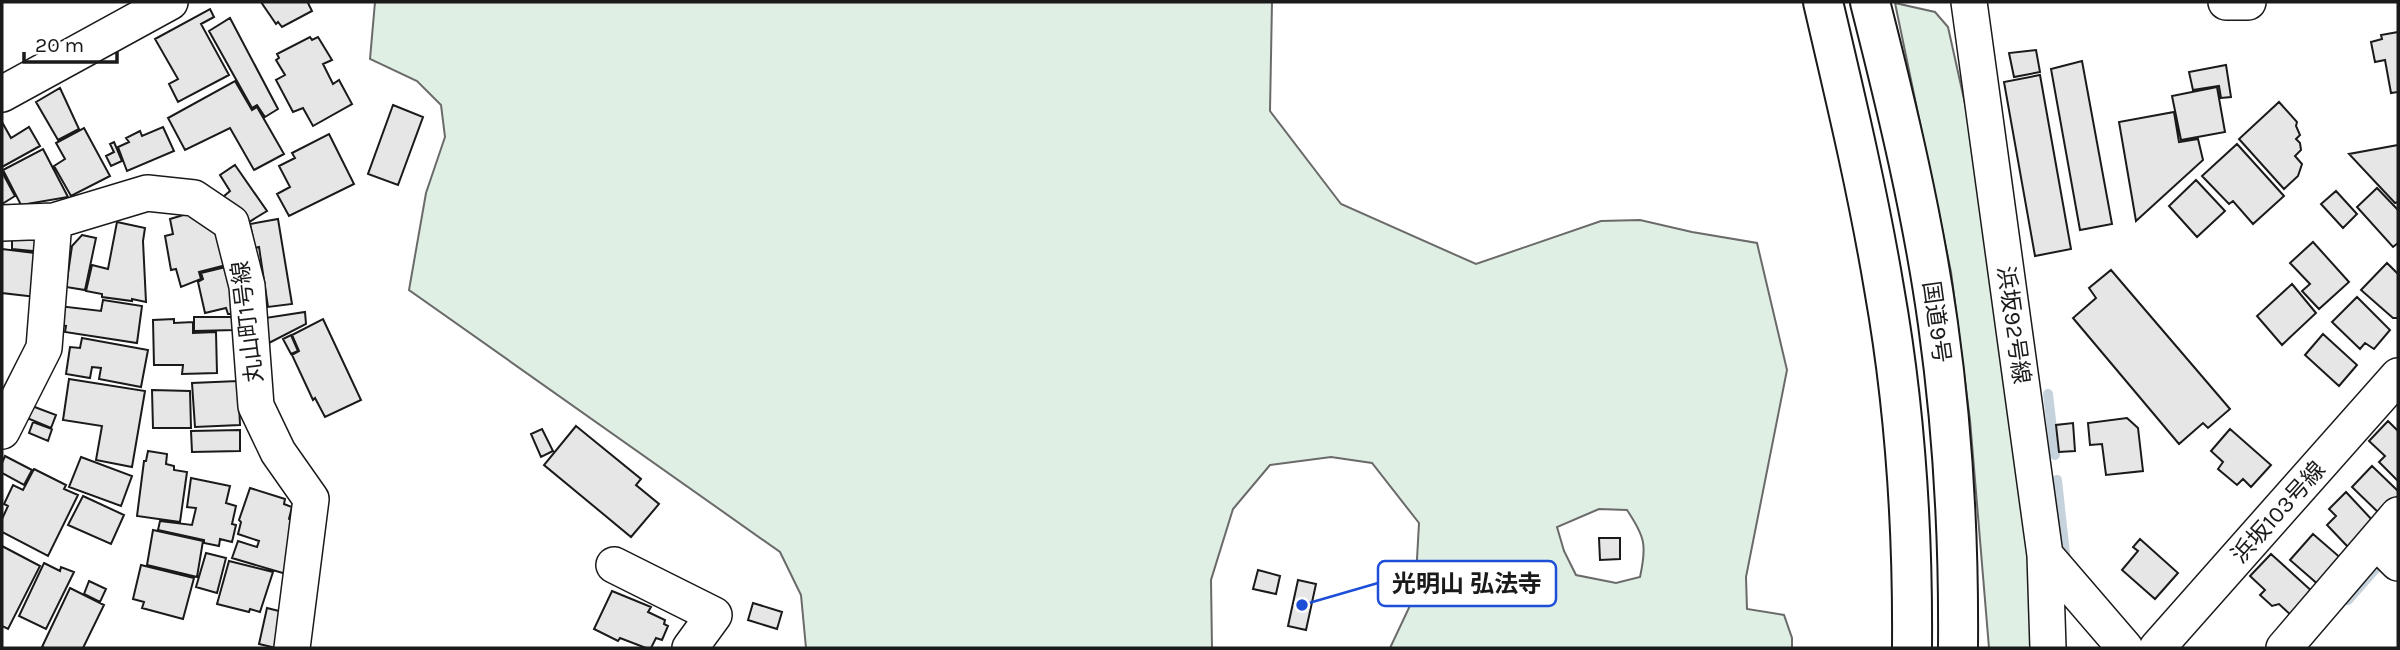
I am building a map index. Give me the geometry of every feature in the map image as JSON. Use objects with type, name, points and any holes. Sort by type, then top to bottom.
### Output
[{"type":"highway","name":"国道9号","points":[[1822,2],[1872,221],[1893,347],[1901,409],[1910,547],[1912,648]]},
{"type":"highway","name":"国道9号","points":[[1870,2],[1906,150],[1938,323],[1950,437],[1957,543],[1958,648]]},
{"type":"highway","points":[[1957,543],[1968,648]]},
{"type":"highway","points":[[1898,648],[1910,547]]},
{"type":"street","points":[[2,94],[170,2]]},
{"type":"street","name":"浜坂92号線","points":[[1969,2],[2045,555],[2048,648]]},
{"type":"street","points":[[2226,2],[2248,2]]},
{"type":"street","name":"丸山町1号線","points":[[2,223],[54,221],[147,193],[194,198],[231,223],[247,286],[256,406],[278,452],[311,499],[292,648]]},
{"type":"street","points":[[2,431],[44,348],[54,221]]},
{"type":"street","name":"浜坂103号線","points":[[2157,648],[2398,376]]},
{"type":"street","points":[[2284,648],[2391,540]]},
{"type":"street","points":[[2045,555],[2125,648]]},
{"type":"street","points":[[614,565],[714,615],[690,648]]},
{"type":"green space","points":[[375,2],[1272,2],[1270,111],[1341,204],[1476,264],[1601,221],[1640,220],[1757,243],[1787,370],[1746,577],[1747,609],[1784,615],[1792,638],[1792,648],[1390,648],[1415,595],[1419,523],[1372,463],[1331,457],[1270,465],[1233,509],[1211,580],[1212,648],[806,648],[801,595],[780,552],[409,290],[426,193],[445,137],[441,105],[417,81],[370,59]],"holes":[[[1599,509],[1627,510],[1638,527],[1643,542],[1640,577],[1616,583],[1576,575],[1564,551],[1557,527]]]},
{"type":"green space","points":[[1895,3],[1935,12],[1948,27],[1983,185],[2020,441],[2034,648],[1989,648],[1970,420],[1951,272]]},
{"type":"building","points":[[261,2],[310,2],[308,3],[312,11],[282,27],[278,22],[276,24]]},
{"type":"building","points":[[210,9],[214,17],[201,24],[229,75],[178,102],[169,84],[178,79],[155,39]]},
{"type":"building","points":[[230,18],[278,109],[265,117],[257,105],[252,108],[209,31]]},
{"type":"building","points":[[2398,32],[2398,92],[2391,93],[2385,60],[2375,62],[2371,42],[2382,39],[2381,35]]},
{"type":"building","points":[[310,37],[312,40],[318,37],[332,60],[323,64],[333,84],[339,80],[352,104],[313,126],[303,108],[293,112],[276,80],[285,75],[276,60],[279,58],[277,54]]},
{"type":"building","points":[[2036,50],[2040,72],[2014,77],[2009,53]]},
{"type":"building","points":[[2082,61],[2112,224],[2080,230],[2051,69]]},
{"type":"building","points":[[2226,65],[2231,97],[2221,98],[2219,86],[2193,90],[2189,72]]},
{"type":"building","points":[[2040,75],[2071,249],[2035,256],[2004,82]]},
{"type":"building","points":[[235,81],[252,110],[257,107],[284,154],[254,170],[230,128],[185,150],[168,118]]},
{"type":"building","points":[[2217,87],[2225,132],[2181,140],[2172,96]]},
{"type":"building","points":[[60,88],[79,129],[58,140],[36,102]]},
{"type":"building","points":[[2279,102],[2297,122],[2300,135],[2296,139],[2301,150],[2295,156],[2302,164],[2298,176],[2284,189],[2239,139]]},
{"type":"building","points":[[393,105],[423,117],[398,185],[368,174]]},
{"type":"building","points":[[2174,112],[2179,142],[2198,139],[2203,160],[2136,221],[2119,122]]},
{"type":"building","points":[[2,122],[11,138],[29,127],[40,146],[2,167]]},
{"type":"building","points":[[163,127],[174,151],[127,171],[118,147],[129,142],[126,138],[140,131],[142,136]]},
{"type":"building","points":[[84,128],[110,176],[71,196],[54,166],[65,159],[56,143]]},
{"type":"building","points":[[329,134],[354,184],[289,216],[277,194],[290,187],[279,166],[295,158],[292,153]]},
{"type":"building","points":[[114,142],[122,161],[111,166],[106,156],[114,152],[110,144]]},
{"type":"building","points":[[2237,144],[2284,196],[2253,224],[2233,201],[2229,204],[2202,176]]},
{"type":"building","points":[[2398,145],[2398,202],[2395,203],[2349,154]]},
{"type":"building","points":[[43,149],[68,197],[21,205],[3,170]]},
{"type":"building","points":[[235,165],[267,211],[249,222],[243,212],[223,197],[230,191],[220,175]]},
{"type":"building","points":[[2,172],[15,196],[2,204]]},
{"type":"building","points":[[2196,180],[2225,211],[2197,237],[2169,206]]},
{"type":"building","points":[[2377,188],[2398,210],[2398,243],[2393,247],[2357,207]]},
{"type":"building","points":[[2336,191],[2357,214],[2343,228],[2321,204]]},
{"type":"building","points":[[190,213],[204,221],[221,240],[230,264],[199,272],[201,279],[181,287],[176,269],[171,270],[165,236],[173,234],[170,219]]},
{"type":"building","points":[[278,219],[292,304],[268,307],[259,247],[255,248],[250,224]]},
{"type":"building","points":[[117,222],[145,228],[143,241],[146,302],[102,297],[102,294],[86,291],[92,265],[108,269]]},
{"type":"building","points":[[82,235],[96,238],[85,290],[66,287],[72,246]]},
{"type":"building","points":[[37,238],[43,252],[12,249],[12,240]]},
{"type":"building","points":[[2313,242],[2349,282],[2319,309],[2302,291],[2310,284],[2290,263]]},
{"type":"building","points":[[2,249],[43,254],[36,297],[2,293]]},
{"type":"building","points":[[2387,263],[2398,274],[2398,318],[2393,318],[2361,290]]},
{"type":"building","points":[[230,266],[237,314],[228,314],[226,308],[205,313],[198,282],[203,279],[201,273]]},
{"type":"building","points":[[2111,270],[2230,409],[2208,428],[2203,423],[2179,444],[2073,318],[2096,298],[2089,288]]},
{"type":"building","points":[[2292,284],[2316,313],[2282,345],[2257,316]]},
{"type":"building","points":[[2357,297],[2390,330],[2374,349],[2365,343],[2360,349],[2332,322]]},
{"type":"building","points":[[103,300],[142,306],[137,343],[65,332],[66,326],[56,325],[59,306],[101,311]]},
{"type":"building","points":[[305,312],[306,324],[265,345],[265,318]]},
{"type":"building","points":[[194,317],[235,317],[235,330],[194,331]]},
{"type":"building","points":[[174,319],[174,323],[193,322],[193,333],[216,332],[217,373],[182,374],[183,365],[154,365],[153,320]]},
{"type":"building","points":[[323,319],[361,400],[325,417],[315,398],[313,400],[292,355],[299,351],[292,335]]},
{"type":"building","points":[[2323,334],[2357,365],[2339,386],[2305,355]]},
{"type":"building","points":[[291,335],[298,351],[291,354],[283,339]]},
{"type":"building","points":[[82,338],[148,350],[141,387],[99,379],[101,368],[92,367],[90,378],[66,374],[70,347],[80,348]]},
{"type":"building","points":[[69,379],[145,391],[132,467],[96,460],[102,426],[63,420]]},
{"type":"building","points":[[238,381],[240,425],[195,427],[192,383]]},
{"type":"building","points":[[152,390],[190,391],[191,428],[153,428]]},
{"type":"building","points":[[32,406],[56,415],[51,428],[27,418]]},
{"type":"building","points":[[2127,418],[2138,428],[2143,471],[2106,475],[2102,444],[2090,445],[2088,423]]},
{"type":"building","points":[[2388,421],[2398,431],[2398,481],[2379,462],[2385,456],[2369,441]]},
{"type":"building","points":[[33,422],[52,429],[48,441],[29,433]]},
{"type":"building","points":[[2073,423],[2075,451],[2059,452],[2056,425]]},
{"type":"building","points":[[576,426],[641,479],[636,485],[659,504],[631,537],[544,465]]},
{"type":"building","points":[[542,429],[553,451],[541,457],[531,434]]},
{"type":"building","points":[[2230,429],[2271,465],[2251,487],[2243,479],[2237,485],[2218,469],[2223,462],[2211,451]]},
{"type":"building","points":[[240,430],[240,451],[192,452],[191,431]]},
{"type":"building","points":[[148,451],[167,454],[166,464],[174,466],[174,470],[187,472],[180,522],[137,516],[144,461]]},
{"type":"building","points":[[5,456],[32,470],[24,485],[2,473]]},
{"type":"building","points":[[81,457],[132,476],[121,506],[69,487]]},
{"type":"building","points":[[2372,466],[2398,491],[2398,497],[2381,515],[2352,487]]},
{"type":"building","points":[[34,469],[66,485],[64,489],[78,495],[48,556],[2,532],[2,519],[8,506],[4,504],[13,485],[23,490]]},
{"type":"building","points":[[191,478],[230,486],[226,503],[236,506],[232,542],[220,539],[219,546],[158,530],[160,521],[192,525],[196,508],[187,507]]},
{"type":"building","points":[[250,488],[285,499],[284,504],[292,507],[289,519],[297,522],[286,574],[232,558],[238,541],[257,547],[259,541],[238,534],[241,522],[239,520]]},
{"type":"building","points":[[2346,492],[2374,522],[2348,547],[2327,525],[2336,516],[2329,509]]},
{"type":"building","points":[[83,496],[124,515],[111,544],[68,525]]},
{"type":"building","points":[[153,530],[203,541],[197,577],[147,565]]},
{"type":"building","points":[[2313,534],[2343,560],[2320,586],[2290,560]]},
{"type":"building","points":[[1599,538],[1620,538],[1620,559],[1600,560]]},
{"type":"building","points":[[2140,539],[2178,573],[2155,599],[2122,570],[2138,551],[2133,547]]},
{"type":"building","points":[[2,546],[40,566],[8,629],[2,626]]},
{"type":"building","points":[[206,553],[226,558],[217,593],[196,587]]},
{"type":"building","points":[[2271,554],[2315,594],[2293,617],[2279,604],[2272,606],[2260,595],[2265,590],[2250,576]]},
{"type":"building","points":[[229,561],[273,572],[260,612],[217,604]]},
{"type":"building","points":[[44,563],[60,571],[61,567],[74,572],[46,629],[19,616]]},
{"type":"building","points":[[141,565],[194,578],[183,619],[142,608],[144,602],[133,599]]},
{"type":"building","points":[[1258,570],[1280,576],[1276,594],[1253,589]]},
{"type":"building","points":[[1298,580],[1316,584],[1306,630],[1288,626]]},
{"type":"building","points":[[89,581],[106,589],[100,602],[84,594]]},
{"type":"building","points":[[70,588],[104,605],[83,648],[42,647]]},
{"type":"building","points":[[612,591],[651,607],[648,612],[665,620],[664,624],[668,626],[662,640],[656,638],[651,648],[646,648],[620,638],[618,641],[594,629]]},
{"type":"building","points":[[753,603],[782,612],[777,629],[748,620]]},
{"type":"building","points":[[267,608],[287,613],[276,648],[259,644]]},
{"type":"waterway","points":[[2048,394],[2055,455]]},
{"type":"waterway","points":[[2057,480],[2066,563]]},
{"type":"waterway","points":[[2348,600],[2384,559]]},
{"type":"place","name":"光明山 弘法寺","points":[[1302,605]]}]
